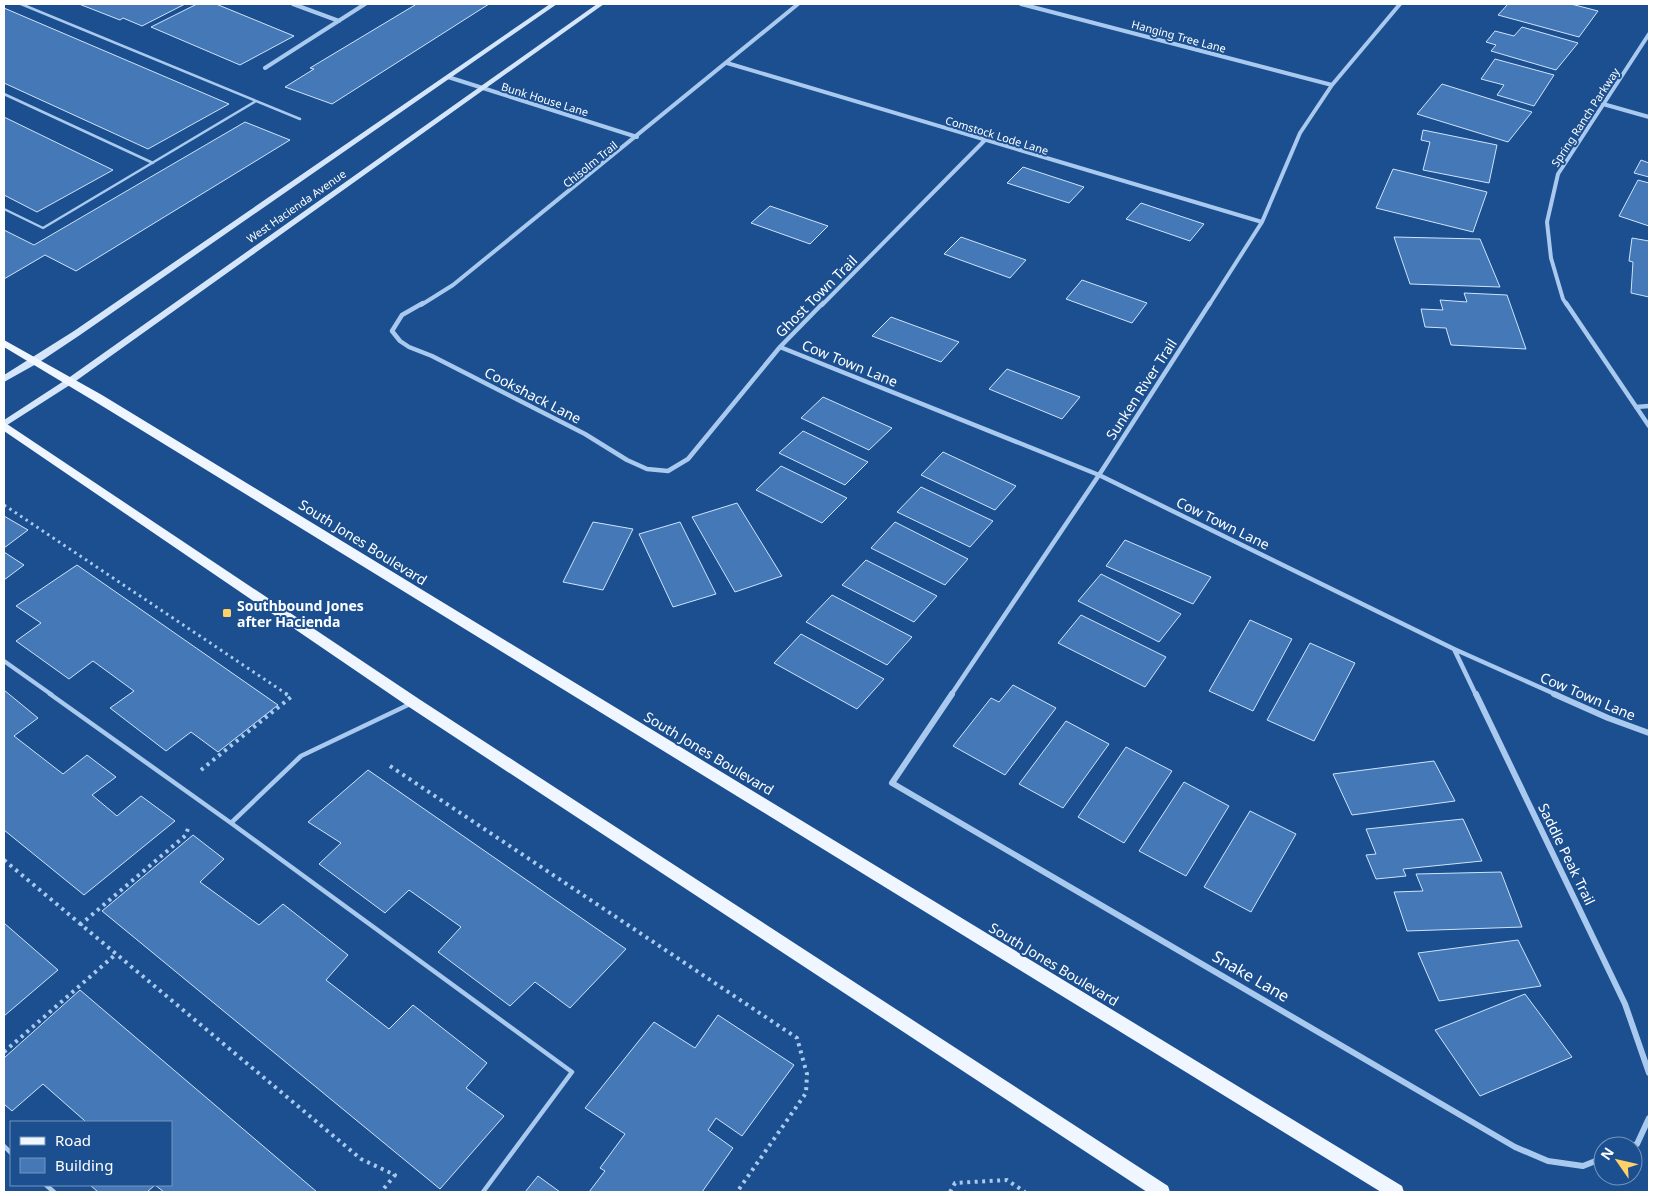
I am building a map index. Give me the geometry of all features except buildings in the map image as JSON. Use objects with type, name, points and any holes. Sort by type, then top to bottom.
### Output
[{"type":"main road","name":"West Hacienda Avenue","points":[[4,379],[36,361],[554,4]]},
{"type":"main road","name":"West Hacienda Avenue","points":[[4,425],[70,381],[601,4]]},
{"type":"main road","name":"South Jones Boulevard","points":[[4,342],[1396,1192]]},
{"type":"main road","points":[[4,425],[414,703],[1162,1192]]},
{"type":"street","points":[[293,4],[340,21]]},
{"type":"street","points":[[265,68],[365,4]]},
{"type":"street","name":"Chisolm Trail","points":[[392,331],[402,315],[454,285],[638,137],[798,4]]},
{"type":"street","name":"Hanging Tree Lane","points":[[1021,4],[1332,85]]},
{"type":"street","name":"Sunken River Trail","points":[[892,783],[1099,475],[1262,222],[1300,134],[1332,85],[1400,4]]},
{"type":"street","name":"Spring Ranch Parkway","points":[[1649,34],[1558,174],[1547,222],[1551,258],[1563,299],[1649,426]]},
{"type":"street","name":"Comstock Lode Lane","points":[[727,63],[1262,222]]},
{"type":"street","name":"Bunk House Lane","points":[[448,77],[638,137]]},
{"type":"street","points":[[1603,104],[1649,117]]},
{"type":"street","name":"Ghost Town Trail","points":[[668,471],[688,459],[780,347],[985,140]]},
{"type":"street","name":"Cookshack Lane","points":[[392,331],[398,341],[406,347],[432,356],[577,430],[627,460],[647,469],[668,471]]},
{"type":"street","name":"Cow Town Lane","points":[[780,347],[1099,475],[1454,649],[1608,718],[1649,733]]},
{"type":"street","points":[[1636,407],[1649,406]]},
{"type":"street","name":"Saddle Peak Trail","points":[[1454,649],[1625,1004],[1649,1073]]},
{"type":"street","name":"Snake Lane","points":[[892,783],[1515,1147],[1548,1161],[1583,1166],[1593,1162]]},
{"type":"street","points":[[1641,1136],[1649,1118]]},
{"type":"lane","points":[[20,4],[300,119]]},
{"type":"lane","points":[[4,94],[153,162]]},
{"type":"lane","points":[[4,209],[43,228],[256,101]]},
{"type":"lane","points":[[4,662],[231,823],[572,1072],[483,1192]]},
{"type":"lane","points":[[231,823],[301,756],[414,703]]},
{"type":"path","points":[[4,506],[18,513],[291,697],[200,771],[186,836],[80,925]]},
{"type":"path","points":[[390,766],[798,1038],[807,1074],[806,1092],[737,1192]]},
{"type":"path","points":[[4,860],[361,1160],[395,1175],[380,1192]]},
{"type":"path","points":[[4,1052],[116,954]]},
{"type":"path","points":[[950,1192],[955,1183],[1008,1180],[1025,1192]]},
{"type":"place","name":"Southbound Jones after Hacienda","points":[[227,613]]}]
